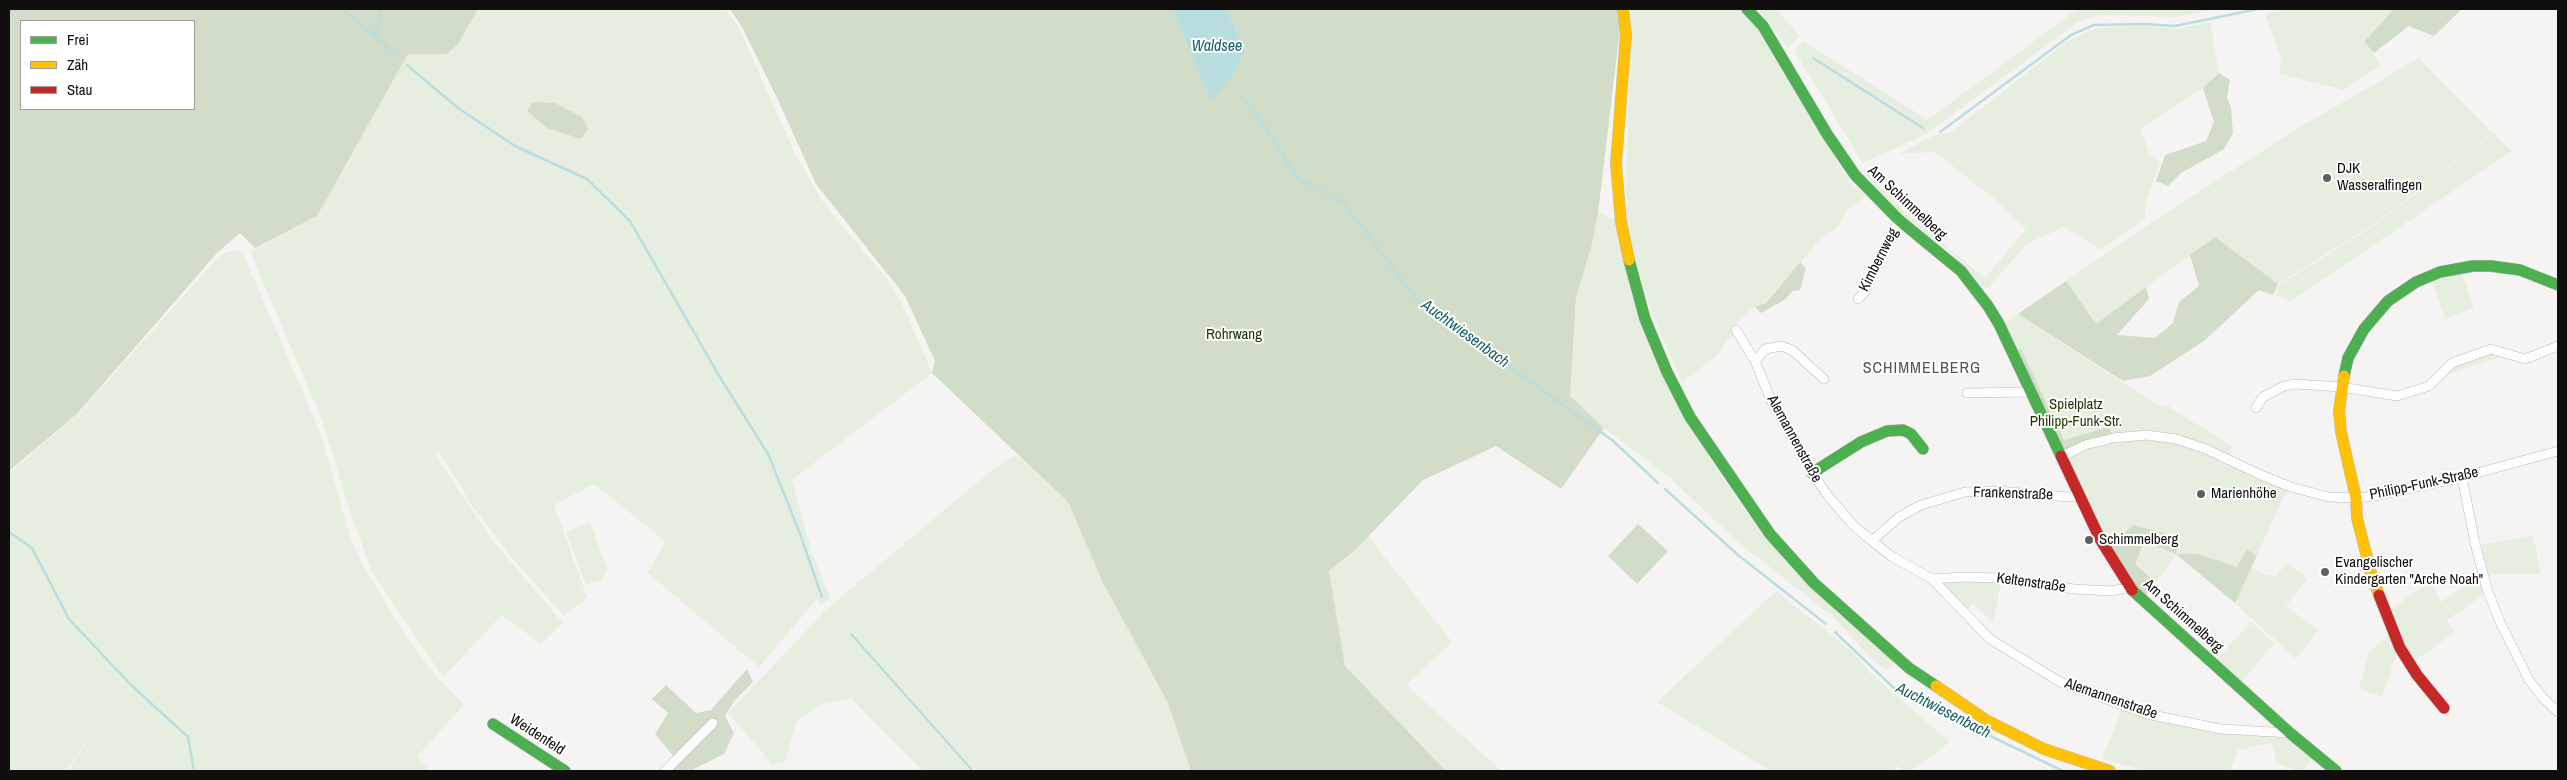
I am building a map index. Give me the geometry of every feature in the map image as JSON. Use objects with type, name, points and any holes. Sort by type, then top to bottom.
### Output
[{"type":"street","points":[[1624,9],[1626,34],[1616,164],[1620,222],[1630,267],[1645,319],[1667,372],[1690,416],[1723,468],[1770,534],[1814,582],[1909,668],[1937,688],[2003,728],[2044,749],[2110,771]]},
{"type":"street","name":"Am Schimmelberg","points":[[1747,9],[1763,26],[1846,162],[1867,189],[1900,220],[1961,271],[1988,306],[1999,324],[2100,539],[2130,588],[2336,771]]},
{"type":"street","name":"Kimbernweg","points":[[1858,298],[1863,294],[1900,220]]},
{"type":"street","points":[[2444,708],[2417,675],[2400,648],[2368,564],[2357,518],[2356,498],[2338,411],[2341,387],[2348,358],[2364,329],[2388,301],[2416,282],[2440,272],[2473,266],[2491,266],[2520,270],[2558,285]]},
{"type":"street","name":"Alemannenstraße","points":[[1736,330],[1755,361],[1771,400],[1812,474],[1828,497],[1872,541],[1891,556],[1932,580],[1990,639],[2052,678],[2082,692],[2147,714],[2221,729],[2290,732]]},
{"type":"street","points":[[1755,361],[1766,349],[1781,346],[1792,350],[1824,380]]},
{"type":"street","points":[[2256,408],[2263,397],[2284,386],[2295,384],[2341,387],[2397,396],[2429,386],[2452,364],[2492,349],[2525,359],[2558,346]]},
{"type":"street","points":[[1966,393],[2030,392]]},
{"type":"street","points":[[1812,474],[1861,442],[1887,431],[1903,430],[1911,434],[1923,449]]},
{"type":"street","name":"Philipp-Funk-Straße","points":[[2061,457],[2085,445],[2114,438],[2146,435],[2176,439],[2206,449],[2261,476],[2291,487],[2329,497],[2356,498],[2374,496],[2462,477],[2558,452]]},
{"type":"street","points":[[2462,477],[2475,543],[2500,622],[2529,680],[2543,698],[2558,712]]},
{"type":"street","name":"Frankenstraße","points":[[1872,541],[1899,517],[1921,505],[1965,492],[1998,491],[2068,497],[2079,496]]},
{"type":"street","name":"Keltenstraße","points":[[1932,580],[1963,577],[2002,578],[2074,589],[2109,591],[2130,588]]},
{"type":"street","points":[[666,771],[713,723]]},
{"type":"street","name":"Weidenfeld","points":[[493,724],[565,771]]},
{"type":"green space","points":[[9,9],[478,9],[458,44],[447,54],[408,54],[317,216],[255,248],[240,233],[217,253],[77,414],[9,471]]},
{"type":"green space","points":[[478,9],[725,9],[740,30],[795,154],[823,202],[890,283],[904,308],[932,373],[792,480],[811,549],[805,556],[812,553],[830,597],[821,605],[817,599],[759,667],[648,573],[665,541],[594,484],[554,505],[587,597],[564,616],[515,561],[473,507],[439,452],[435,455],[492,540],[563,623],[541,644],[502,615],[443,677],[372,572],[351,514],[321,417],[250,252],[317,216],[408,54],[447,54],[458,44]]},
{"type":"green space","name":"Rohrwang","points":[[730,9],[1172,9],[1211,100],[1246,50],[1226,9],[1618,9],[1621,21],[1598,213],[1591,248],[1576,297],[1570,396],[1604,428],[1561,489],[1496,446],[1423,480],[1356,549],[1329,571],[1345,666],[1446,771],[1191,771],[1168,703],[1103,583],[1068,502],[932,373],[935,361],[905,296],[816,184],[778,100],[743,29]]},
{"type":"green space","points":[[1631,9],[1740,9],[1760,31],[1850,182],[1866,196],[1848,209],[1838,226],[1819,241],[1766,303],[1755,307],[1742,317],[1734,327],[1735,335],[1727,340],[1717,355],[1682,383],[1647,301],[1629,238],[1626,193]]},
{"type":"green space","points":[[1758,9],[1776,9],[1800,36],[1788,48]]},
{"type":"green space","points":[[2077,9],[2218,9],[2176,17],[2100,15],[2078,22],[1928,133],[1863,163],[1795,52],[1802,41],[1805,42],[1928,120]]},
{"type":"green space","points":[[2288,9],[2394,9],[2364,42],[2381,65],[2344,90],[2279,74],[2282,61],[2265,14]]},
{"type":"green space","points":[[2394,9],[2462,9],[2434,36],[2409,26],[2374,53],[2364,42]]},
{"type":"green space","points":[[2210,22],[2219,73],[2203,88],[2141,129],[2149,155],[2160,162],[2145,205],[2145,218],[2101,250],[2064,227],[2028,243],[1988,288],[1982,286],[1954,255],[1894,207],[1865,174],[1866,170],[1869,169],[1876,184],[1908,215],[1985,278],[2026,229],[1993,198],[1935,152],[1899,154],[1934,135],[1951,132],[2067,41],[2096,28],[2144,26],[2178,29]]},
{"type":"green space","name":"DJK Wasseralfingen","points":[[2419,58],[2492,133],[2376,223],[2278,284],[2215,237],[2096,324],[2066,281],[2151,223],[2290,133]]},
{"type":"green space","points":[[2219,73],[2230,80],[2227,97],[2231,108],[2233,133],[2224,149],[2181,173],[2168,186],[2156,181],[2165,155],[2206,141],[2214,122],[2203,88]]},
{"type":"green space","points":[[533,102],[555,103],[582,117],[588,129],[581,139],[547,128],[527,111]]},
{"type":"green space","points":[[2493,133],[2512,151],[2291,301],[2275,295],[2279,285],[2375,225]]},
{"type":"green space","points":[[1598,213],[1615,219],[1631,293],[1638,315],[1713,464],[1762,534],[1834,610],[1893,660],[1893,667],[1886,669],[1878,665],[1831,615],[1739,543],[1669,477],[1604,428],[1570,397],[1576,297],[1591,248]]},
{"type":"green space","points":[[2215,237],[2278,284],[2273,295],[2259,290],[2204,341],[2150,376],[2123,381],[2018,314],[2066,281],[2096,324],[2146,287],[2149,299],[2117,335],[2155,338],[2173,323],[2179,302],[2199,286],[2190,255]]},
{"type":"green space","points":[[235,250],[243,254],[321,434],[351,539],[366,571],[413,647],[443,684],[464,705],[417,757],[432,771],[68,771],[96,728],[66,771],[9,771],[9,473],[78,414],[221,254]]},
{"type":"green space","points":[[1800,262],[1806,268],[1800,290],[1792,291],[1786,299],[1761,313],[1755,307],[1766,303]]},
{"type":"green space","points":[[2461,270],[2474,308],[2445,318],[2431,278]]},
{"type":"green space","name":"Spielplatz Philipp-Funk-Str.","points":[[2018,314],[2148,399],[2162,406],[2169,405],[2170,408],[2231,445],[2230,459],[2176,436],[2113,437],[2109,428],[2064,440],[2021,349],[2013,352],[2002,325]]},
{"type":"green space","points":[[2021,349],[2064,440],[2109,427],[2113,437],[2062,455],[2013,352]]},
{"type":"green space","points":[[2491,349],[2507,355],[2437,378],[2452,363]]},
{"type":"green space","points":[[2146,436],[2176,440],[2288,488],[2251,568],[2262,574],[2276,576],[2287,563],[2305,577],[2306,580],[2286,606],[2318,630],[2296,659],[2235,603],[2176,555],[2144,598],[2132,586],[2064,458],[2085,447]]},
{"type":"green space","points":[[1017,455],[1068,502],[1103,583],[1168,703],[1191,771],[975,771],[908,697],[973,771],[923,771],[852,699],[819,705],[797,721],[785,762],[773,765],[728,713],[827,609],[986,475],[1004,461]]},
{"type":"green space","points":[[590,522],[607,569],[602,579],[586,585],[566,532]]},
{"type":"green space","points":[[1638,524],[1668,551],[1637,584],[1608,556]]},
{"type":"green space","points":[[2133,525],[2164,533],[2176,544],[2176,554],[2144,541],[2135,564],[2155,582],[2144,598],[2108,550]]},
{"type":"green space","points":[[2533,535],[2541,574],[2486,574],[2479,545]]},
{"type":"green space","points":[[1368,536],[1452,642],[1406,685],[1502,771],[1446,771],[1345,666],[1329,571]]},
{"type":"green space","points":[[2247,550],[2257,555],[2235,603],[2176,554],[2198,554],[2237,567]]},
{"type":"green space","points":[[2478,577],[2485,594],[2447,620],[2454,633],[2411,663],[2387,612],[2431,580],[2441,602]]},
{"type":"green space","points":[[2002,578],[1993,623],[1973,604],[1964,613],[1932,579]]},
{"type":"green space","points":[[1776,591],[1852,651],[1868,671],[1950,742],[1911,771],[1905,771],[1896,766],[1895,771],[1771,771],[1657,702]]},
{"type":"green space","points":[[2251,622],[2274,643],[2241,683],[2216,660]]},
{"type":"green space","points":[[2391,633],[2398,649],[2382,697],[2359,688],[2369,652]]},
{"type":"green space","points":[[747,669],[753,682],[735,700],[725,716],[734,733],[724,754],[690,771],[664,771],[674,757],[655,734],[668,713],[652,699],[666,685],[696,713],[711,710]]},
{"type":"green space","points":[[2122,710],[2147,718],[2290,735],[2314,755],[2302,771],[2295,771],[2277,762],[2272,743],[2238,750],[2230,771],[2144,771],[2102,758]]},
{"type":"water","name":"Waldsee","points":[[1172,9],[1226,9],[1246,50],[1232,76],[1211,101]]},
{"type":"waterway","points":[[342,9],[375,36]]},
{"type":"waterway","points":[[382,9],[375,36],[397,56]]},
{"type":"waterway","points":[[1940,132],[2071,35],[2094,25],[2144,24],[2175,26],[2258,9]]},
{"type":"waterway","points":[[1813,58],[1923,128]]},
{"type":"waterway","points":[[407,65],[458,108],[515,146],[587,179],[630,221],[718,374],[768,454],[799,531],[822,597]]},
{"type":"waterway","name":"Auchtwiesenbach","points":[[1240,96],[1260,119],[1297,178],[1343,202],[1418,301],[1612,440],[1658,483]]},
{"type":"waterway","name":"Auchtwiesenbach","points":[[1665,489],[1738,555],[1826,624]]},
{"type":"waterway","points":[[9,532],[32,548],[69,619],[130,684],[188,737],[194,771]]},
{"type":"waterway","name":"Auchtwiesenbach","points":[[1835,632],[1897,691],[2063,771]]},
{"type":"waterway","points":[[851,634],[973,771]]},
{"type":"traffic: fast","points":[[1747,9],[1763,26],[1827,134],[1855,175],[1899,220],[1961,271],[1988,306],[1999,324],[2061,456]]},
{"type":"traffic: fast","points":[[1629,260],[1645,319],[1667,372],[1690,417],[1770,534],[1814,583],[1909,668],[1936,686]]},
{"type":"traffic: fast","points":[[2344,376],[2348,358],[2364,329],[2388,301],[2416,282],[2440,272],[2473,266],[2491,266],[2520,270],[2558,285]]},
{"type":"traffic: fast","points":[[1812,473],[1861,442],[1887,431],[1903,430],[1911,434],[1923,449]]},
{"type":"traffic: fast","points":[[2132,590],[2290,733],[2336,771]]},
{"type":"traffic: fast","points":[[493,724],[565,771]]},
{"type":"traffic: slow","points":[[1623,9],[1626,34],[1616,164],[1621,222],[1629,260]]},
{"type":"traffic: slow","points":[[2344,376],[2339,411],[2341,432],[2356,498],[2357,518],[2371,573],[2379,595]]},
{"type":"traffic: slow","points":[[1936,686],[1986,720],[2044,749],[2110,771]]},
{"type":"traffic: jam","points":[[2061,456],[2100,539],[2132,590]]},
{"type":"traffic: jam","points":[[2379,595],[2400,648],[2417,675],[2444,708]]},
{"type":"place","name":"DJK Wasseralfingen","points":[[2327,178]]},
{"type":"place","name":"Marienhöhe","points":[[2201,494]]},
{"type":"place","name":"Schimmelberg","points":[[2089,540]]},
{"type":"place","name":"Evangelischer Kindergarten \"Arche Noah\"","points":[[2325,572]]},
{"type":"district","name":"SCHIMMELBERG","points":[[1922,369]]}]
